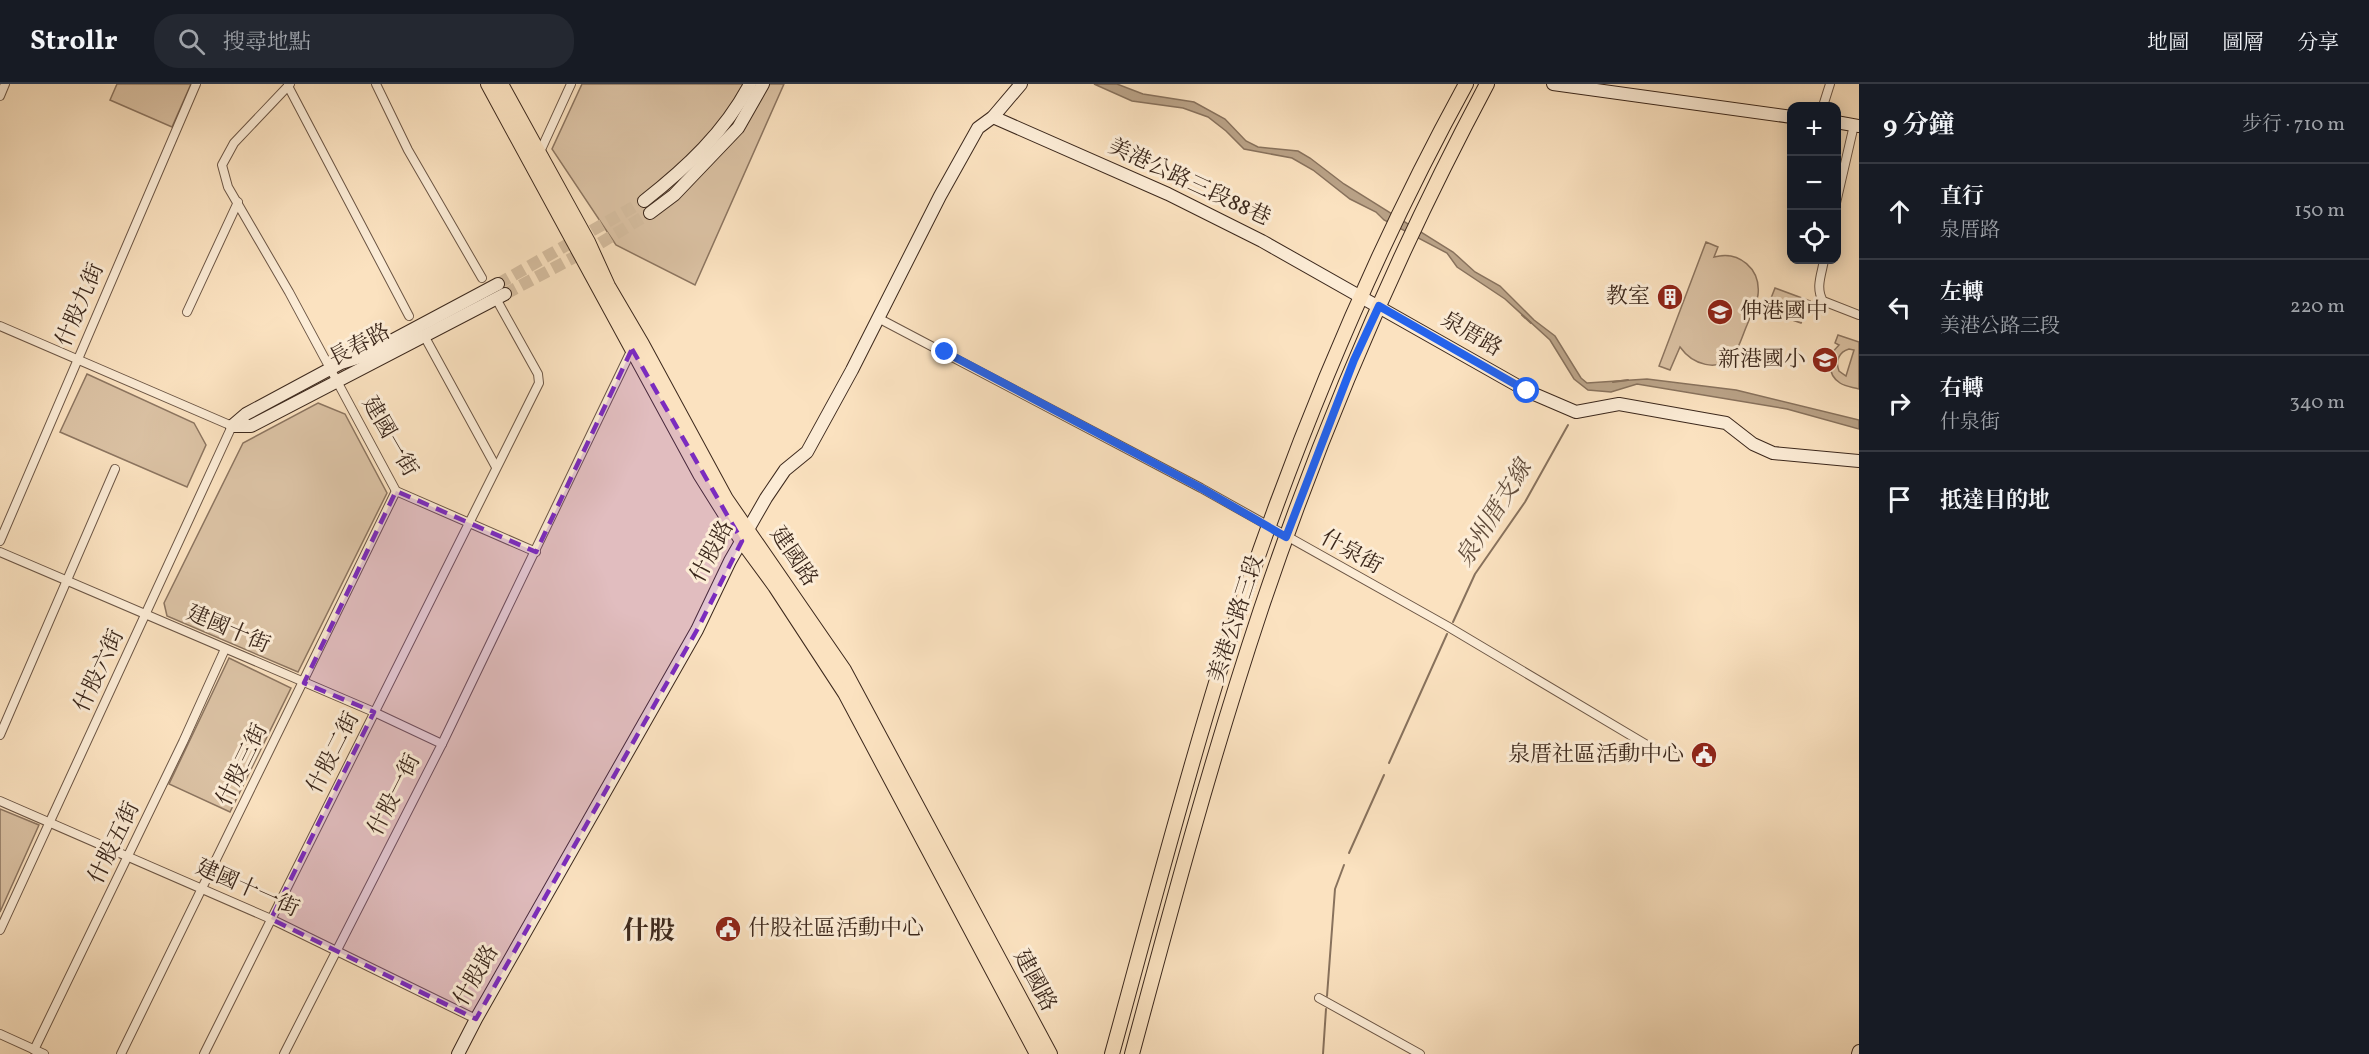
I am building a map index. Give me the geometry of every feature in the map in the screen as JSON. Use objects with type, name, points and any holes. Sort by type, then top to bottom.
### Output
[{"type":"main road","name":"建國路","points":[[488,84],[699,474],[844,670],[1037,1054]]},
{"type":"main road","name":"建國路","points":[[501,84],[588,242],[608,286],[642,344],[745,535]]},
{"type":"main road","name":"美港公路三段","points":[[1112,1054],[1188,774],[1220,671],[1269,528],[1307,427],[1362,296],[1397,220],[1466,84]]},
{"type":"main road","name":"美港公路三段","points":[[1132,1054],[1207,783],[1257,620],[1286,537],[1342,391],[1379,306],[1413,230],[1487,84]]},
{"type":"main road","name":"建國路","points":[[946,873],[1050,1054]]},
{"type":"street","points":[[0,96],[5,84]]},
{"type":"street","name":"什股九街","points":[[0,541],[196,84]]},
{"type":"street","points":[[376,84],[408,150],[482,278]]},
{"type":"street","points":[[539,154],[571,84]]},
{"type":"street","points":[[750,84],[738,107],[700,153],[647,207],[674,195],[738,128],[763,84]]},
{"type":"street","name":"什股路","points":[[459,1054],[476,1019],[697,630],[719,582],[766,498],[785,470],[807,452],[978,128],[993,117],[1021,84]]},
{"type":"street","points":[[1553,84],[1787,116]]},
{"type":"street","points":[[1824,102],[1830,84]]},
{"type":"street","points":[[289,85],[409,316]]},
{"type":"street","name":"建國一街","points":[[289,85],[234,143],[222,165],[228,187],[396,491],[536,552]]},
{"type":"street","name":"美港公路三段88巷","points":[[993,117],[1168,194],[1262,241],[1379,306]]},
{"type":"street","points":[[1841,123],[1857,125],[1841,184]]},
{"type":"street","points":[[187,312],[238,202]]},
{"type":"street","points":[[1823,264],[1819,287],[1823,300],[1859,315]]},
{"type":"street","name":"長春路","points":[[232,426],[246,414],[341,363],[363,356],[501,294]]},
{"type":"street","name":"長春路","points":[[232,426],[251,426],[501,294]]},
{"type":"street","name":"什股二街","points":[[204,1054],[539,383],[538,374],[501,294]]},
{"type":"street","name":"泉厝路","points":[[1379,306],[1527,391],[1576,412],[1619,405],[1698,418],[1726,423],[1753,444],[1773,453],[1859,461]]},
{"type":"street","name":"什泉街","points":[[878,318],[1201,488],[1447,626],[1658,751],[1676,757]]},
{"type":"street","points":[[0,326],[232,426]]},
{"type":"street","points":[[427,341],[496,467]]},
{"type":"street","points":[[536,552],[632,349]]},
{"type":"street","name":"什股六街","points":[[0,930],[232,426]]},
{"type":"street","points":[[0,735],[115,469]]},
{"type":"street","name":"什股三街","points":[[121,1054],[396,491]]},
{"type":"street","name":"建國十街","points":[[0,552],[375,712],[442,744]]},
{"type":"street","name":"什股一街","points":[[284,1054],[442,744],[536,552]]},
{"type":"street","name":"什股五街","points":[[34,1050],[183,742],[225,649]]},
{"type":"street","name":"建國十一街","points":[[0,801],[271,919],[476,1019]]},
{"type":"street","points":[[1319,998],[1420,1054]]},
{"type":"street","points":[[0,1034],[44,1054]]},
{"type":"highlighted area","points":[[632,349],[742,541],[697,630],[476,1019],[271,919],[374,712],[304,683],[396,491],[536,552]]},
{"type":"shaded area","points":[[117,84],[191,84],[172,127],[110,100]]},
{"type":"shaded area","points":[[582,84],[784,84],[695,285],[616,245],[552,149]]},
{"type":"shaded area","points":[[1094,84],[1117,84],[1143,94],[1194,102],[1225,119],[1246,141],[1258,147],[1298,151],[1310,158],[1344,184],[1453,252],[1475,272],[1500,286],[1534,320],[1555,336],[1581,378],[1587,383],[1647,379],[1736,390],[1859,420],[1859,429],[1787,409],[1637,384],[1611,392],[1588,390],[1574,379],[1550,340],[1505,299],[1457,267],[1447,253],[1384,220],[1376,212],[1350,199],[1313,170],[1292,158],[1244,149],[1208,117],[1183,108],[1132,101]]},
{"type":"shaded area","points":[[1706,242],[1718,247],[1714,257],[1732,256],[1747,264],[1756,277],[1757,299],[1738,347],[1728,360],[1713,365],[1698,362],[1680,347],[1670,370],[1659,366]]},
{"type":"shaded area","points":[[1775,288],[1810,301],[1801,323],[1766,311]]},
{"type":"shaded area","points":[[1838,335],[1859,342],[1859,389],[1842,384],[1832,375],[1831,359],[1839,345],[1835,343]],"holes":[[[1846,350],[1854,350],[1846,376],[1839,371],[1838,360]]]},
{"type":"shaded area","points":[[87,374],[194,423],[206,445],[187,487],[60,432]]},
{"type":"shaded area","points":[[318,403],[345,414],[387,493],[298,672],[167,616],[164,603],[243,443]]},
{"type":"shaded area","points":[[229,658],[291,688],[230,812],[169,784]]},
{"type":"shaded area","points":[[0,809],[39,825],[0,912]]},
{"type":"waterway","points":[[1522,315],[1531,323]]},
{"type":"waterway","points":[[1613,382],[1628,380]]},
{"type":"waterway","name":"泉州厝支線","points":[[1453,622],[1475,574],[1525,502],[1568,425]]},
{"type":"waterway","name":"泉州厝支線","points":[[1389,763],[1447,634]]},
{"type":"waterway","name":"泉州厝支線","points":[[1349,853],[1384,775]]},
{"type":"waterway","name":"泉州厝支線","points":[[1327,996],[1335,889],[1344,865]]},
{"type":"waterway","name":"泉州厝支線","points":[[1323,1054],[1326,1009]]},
{"type":"tunnel","points":[[498,284],[644,201]]},
{"type":"tunnel","points":[[505,294],[597,245],[650,213]]},
{"type":"place","name":"教室","points":[[1670,297]]},
{"type":"place","name":"伸港國中","points":[[1720,312]]},
{"type":"place","name":"新港國小","points":[[1825,360]]},
{"type":"place","name":"泉厝社區活動中心","points":[[1704,755]]},
{"type":"place","name":"什股社區活動中心","points":[[728,929]]},
{"type":"district","name":"什股","points":[[649,932]]},
{"type":"route","points":[[945,352],[1201,488],[1286,537],[1354,360],[1379,306],[1527,391]]}]
